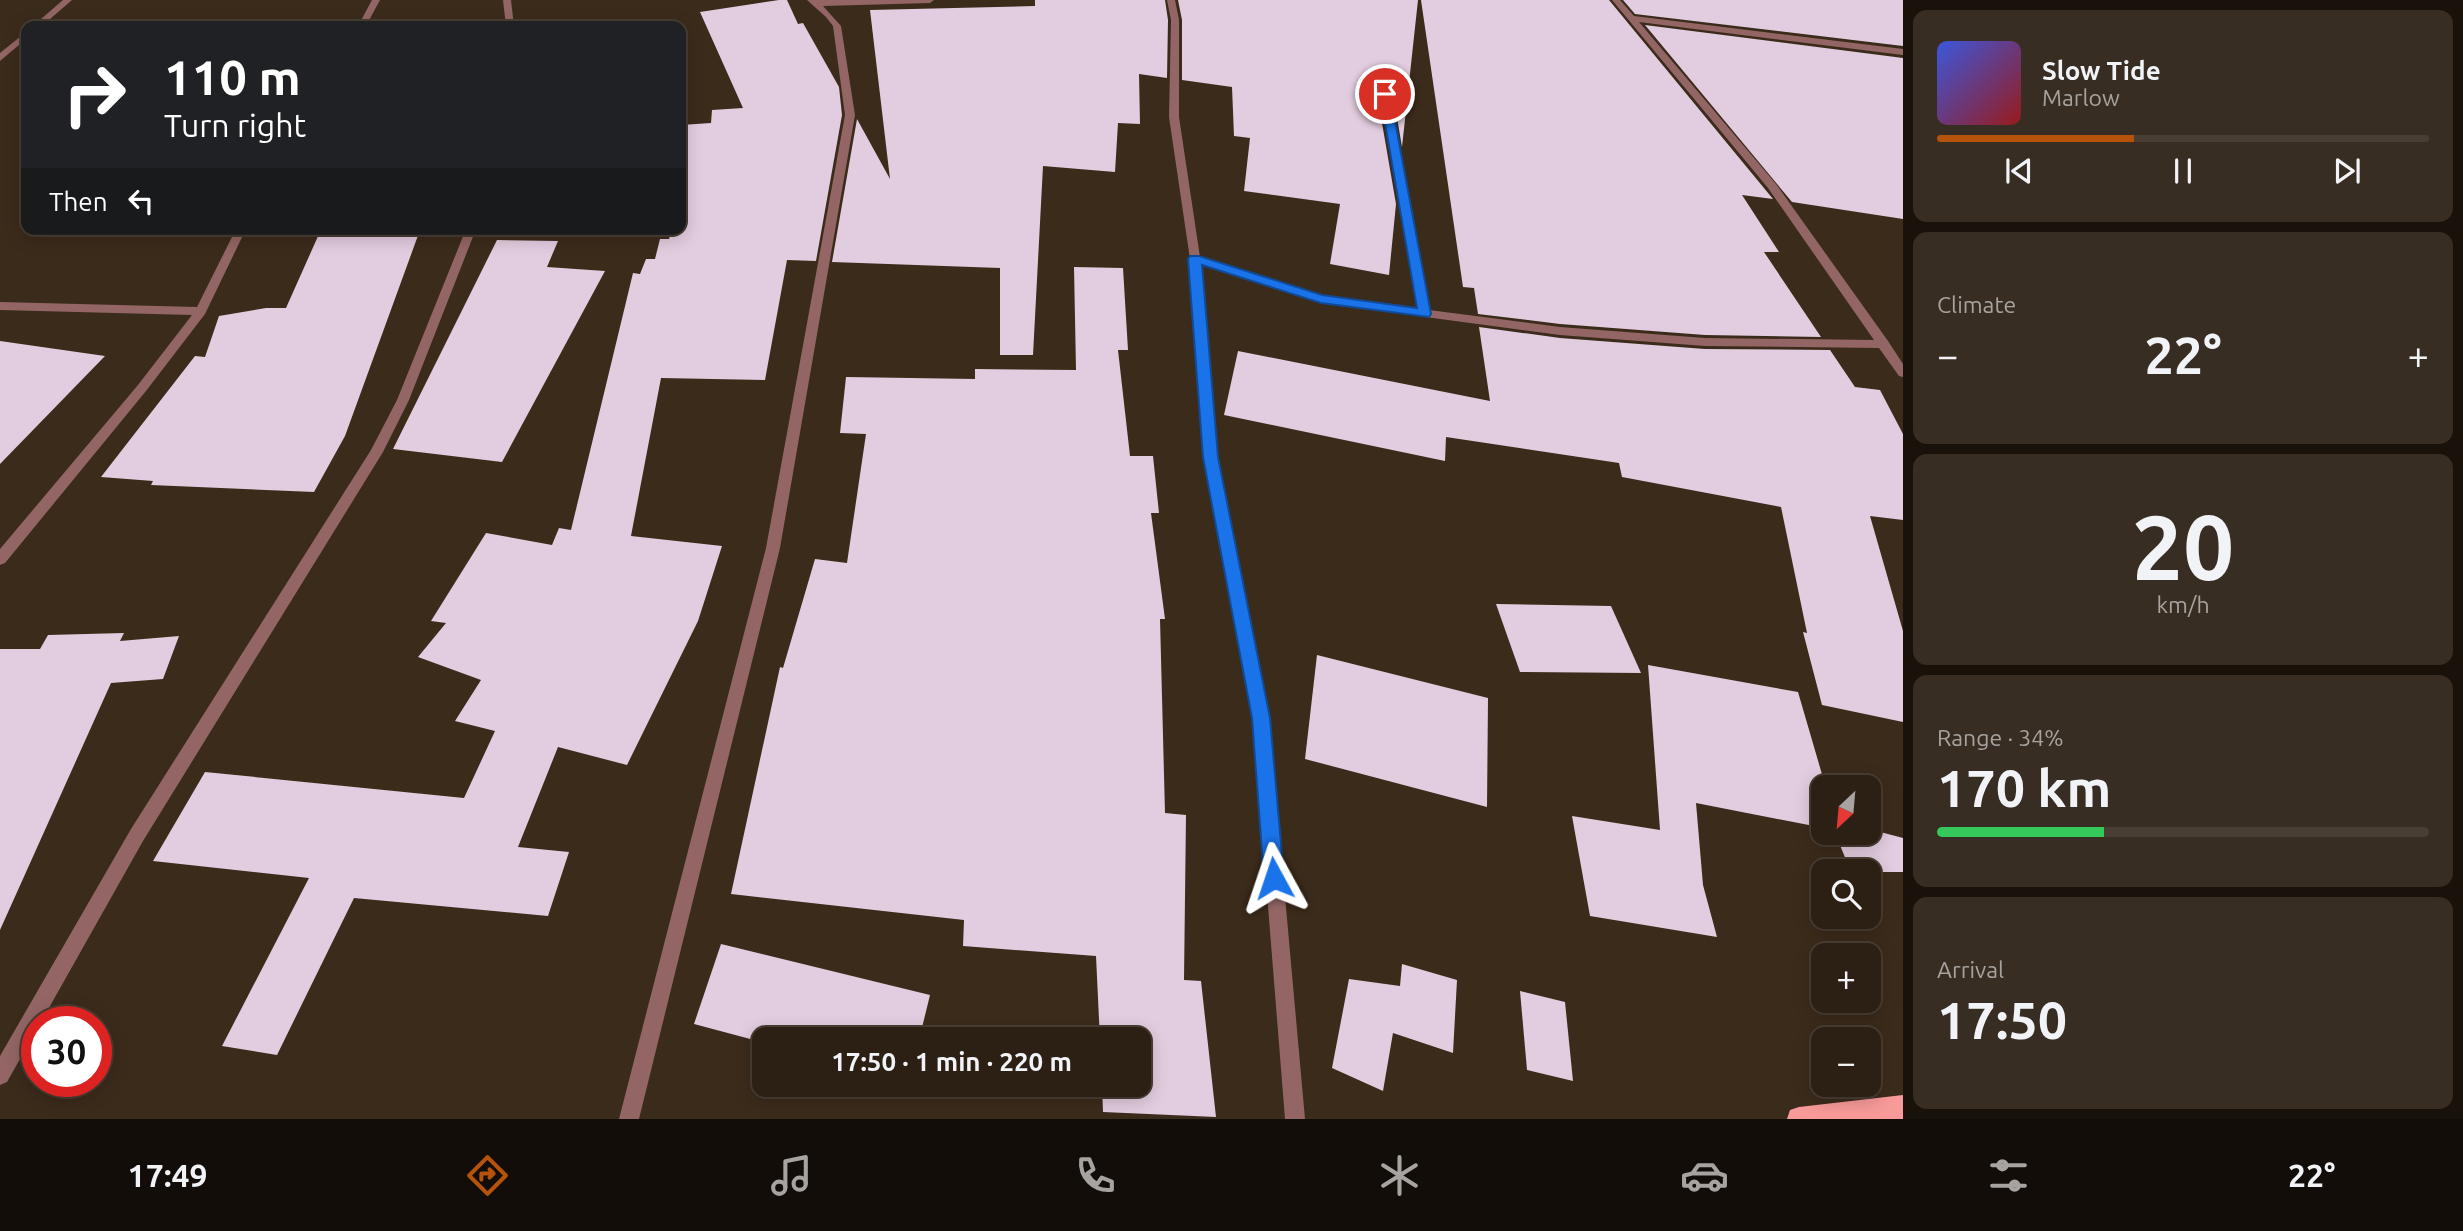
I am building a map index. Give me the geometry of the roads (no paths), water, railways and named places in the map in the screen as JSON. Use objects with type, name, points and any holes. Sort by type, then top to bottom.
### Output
[{"type":"main road","points":[[1799,1119],[1903,1107]]},
{"type":"street","points":[[43,21],[68,0]]},
{"type":"street","points":[[365,21],[376,0]]},
{"type":"street","points":[[507,0],[509,21]]},
{"type":"street","points":[[812,1],[826,4],[930,0]]},
{"type":"street","points":[[1171,0],[1175,20],[1174,117],[1195,259],[1210,457],[1261,718],[1295,1119]]},
{"type":"street","points":[[1616,0],[1772,186],[1903,373]]},
{"type":"street","points":[[629,1119],[773,548],[848,128],[850,115],[837,26],[830,15],[812,1]]},
{"type":"street","points":[[1631,19],[1903,52]]},
{"type":"street","points":[[0,58],[21,39]]},
{"type":"street","points":[[1385,94],[1424,314]]},
{"type":"street","points":[[0,559],[142,388],[201,311],[238,235]]},
{"type":"street","points":[[0,1075],[137,835],[377,452],[403,400],[469,235]]},
{"type":"street","points":[[1195,259],[1321,299],[1560,331],[1692,341],[1884,344]]},
{"type":"street","points":[[0,306],[201,311]]}]
